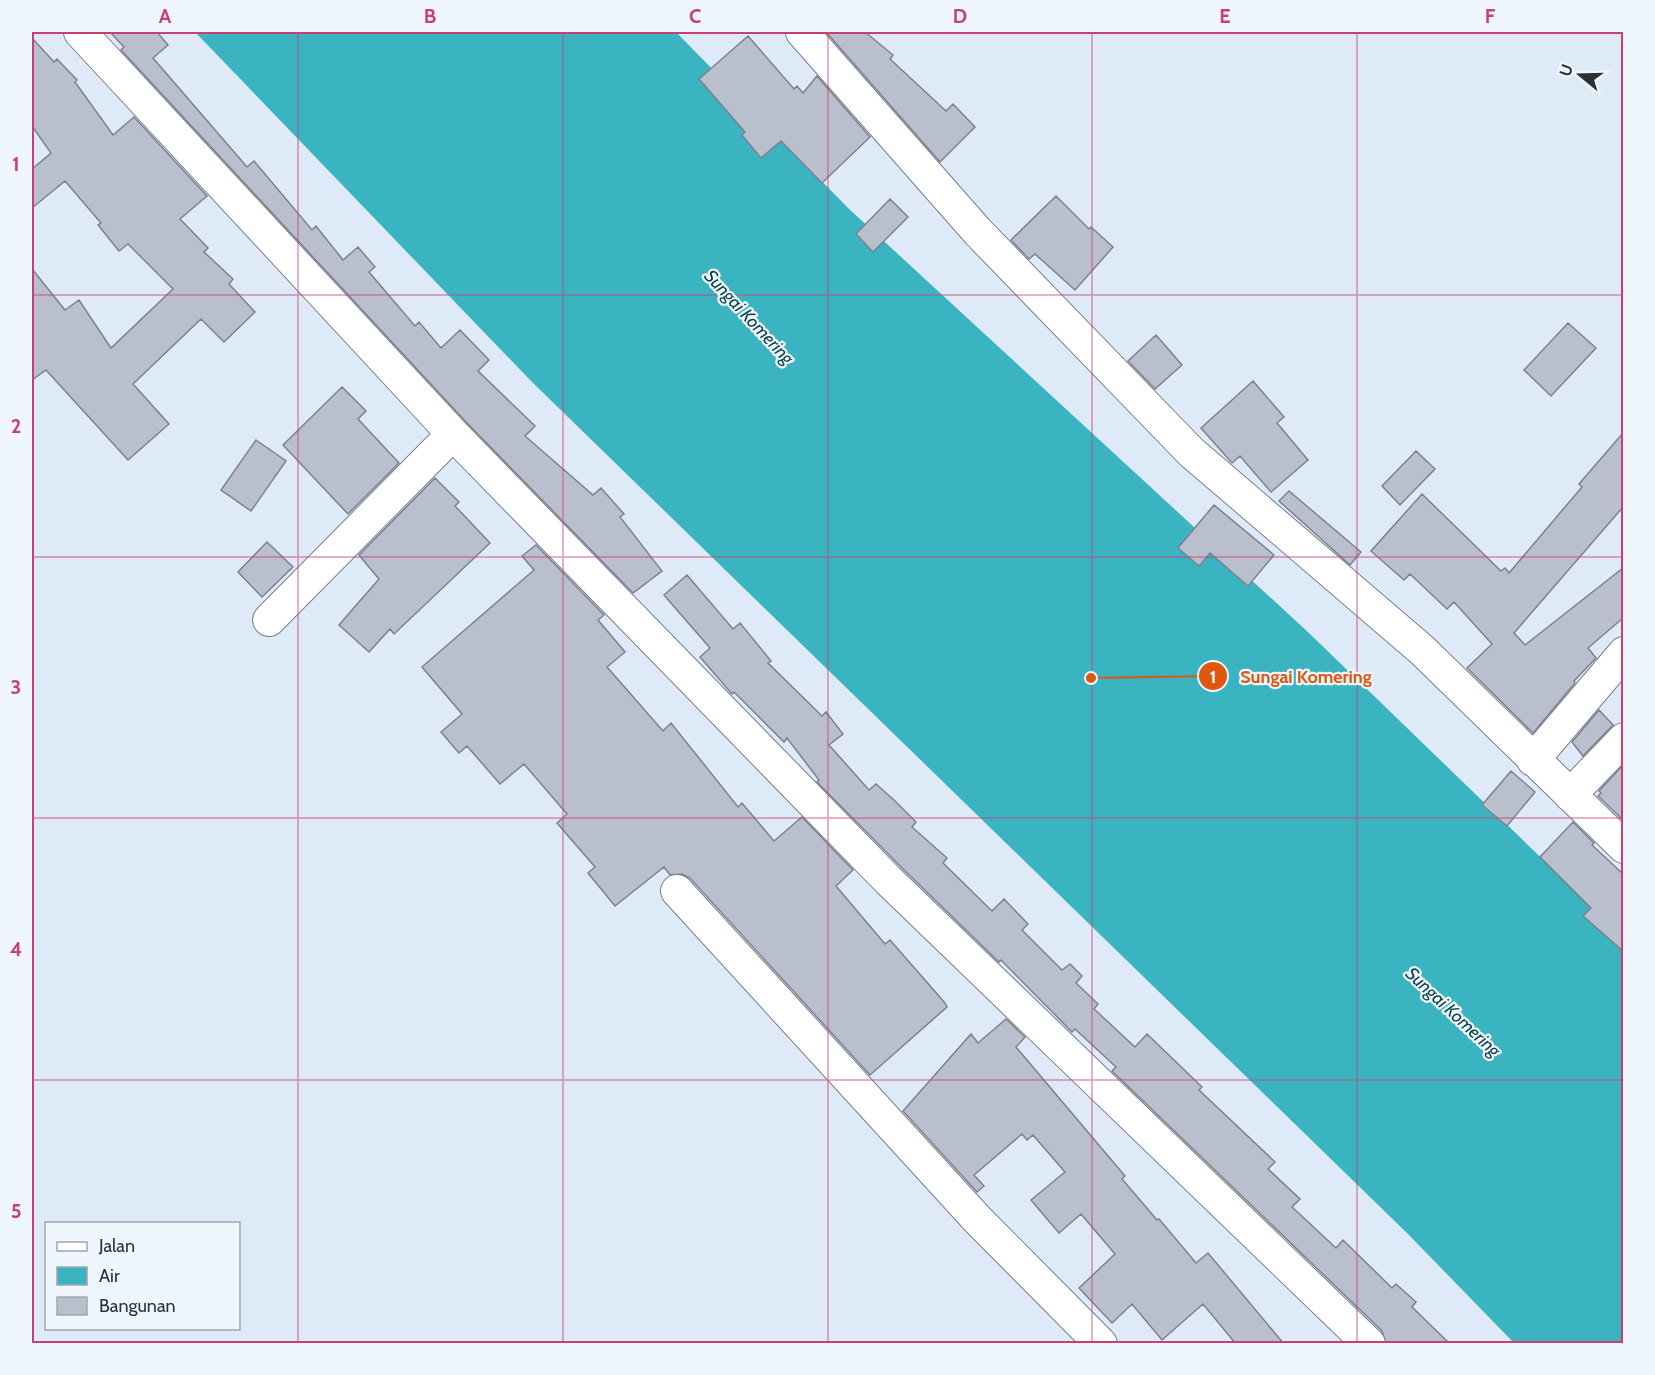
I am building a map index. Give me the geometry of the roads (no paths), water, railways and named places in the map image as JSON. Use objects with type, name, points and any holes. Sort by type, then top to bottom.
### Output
[{"type":"street","points":[[80,32],[453,434],[888,880],[1369,1344]]},
{"type":"street","points":[[802,32],[978,232],[1191,452],[1422,650],[1623,847]]},
{"type":"street","points":[[269,620],[453,434]]},
{"type":"street","points":[[1533,760],[1623,653]]},
{"type":"street","points":[[1570,795],[1623,739]]},
{"type":"street","points":[[677,891],[976,1219],[1101,1344]]},
{"type":"water","points":[[195,32],[676,32],[848,208],[1310,634],[1623,937],[1623,1343],[1514,1343],[1408,1234],[532,382]]},
{"type":"place","name":"Sungai Komering","points":[[1091,678]]}]
